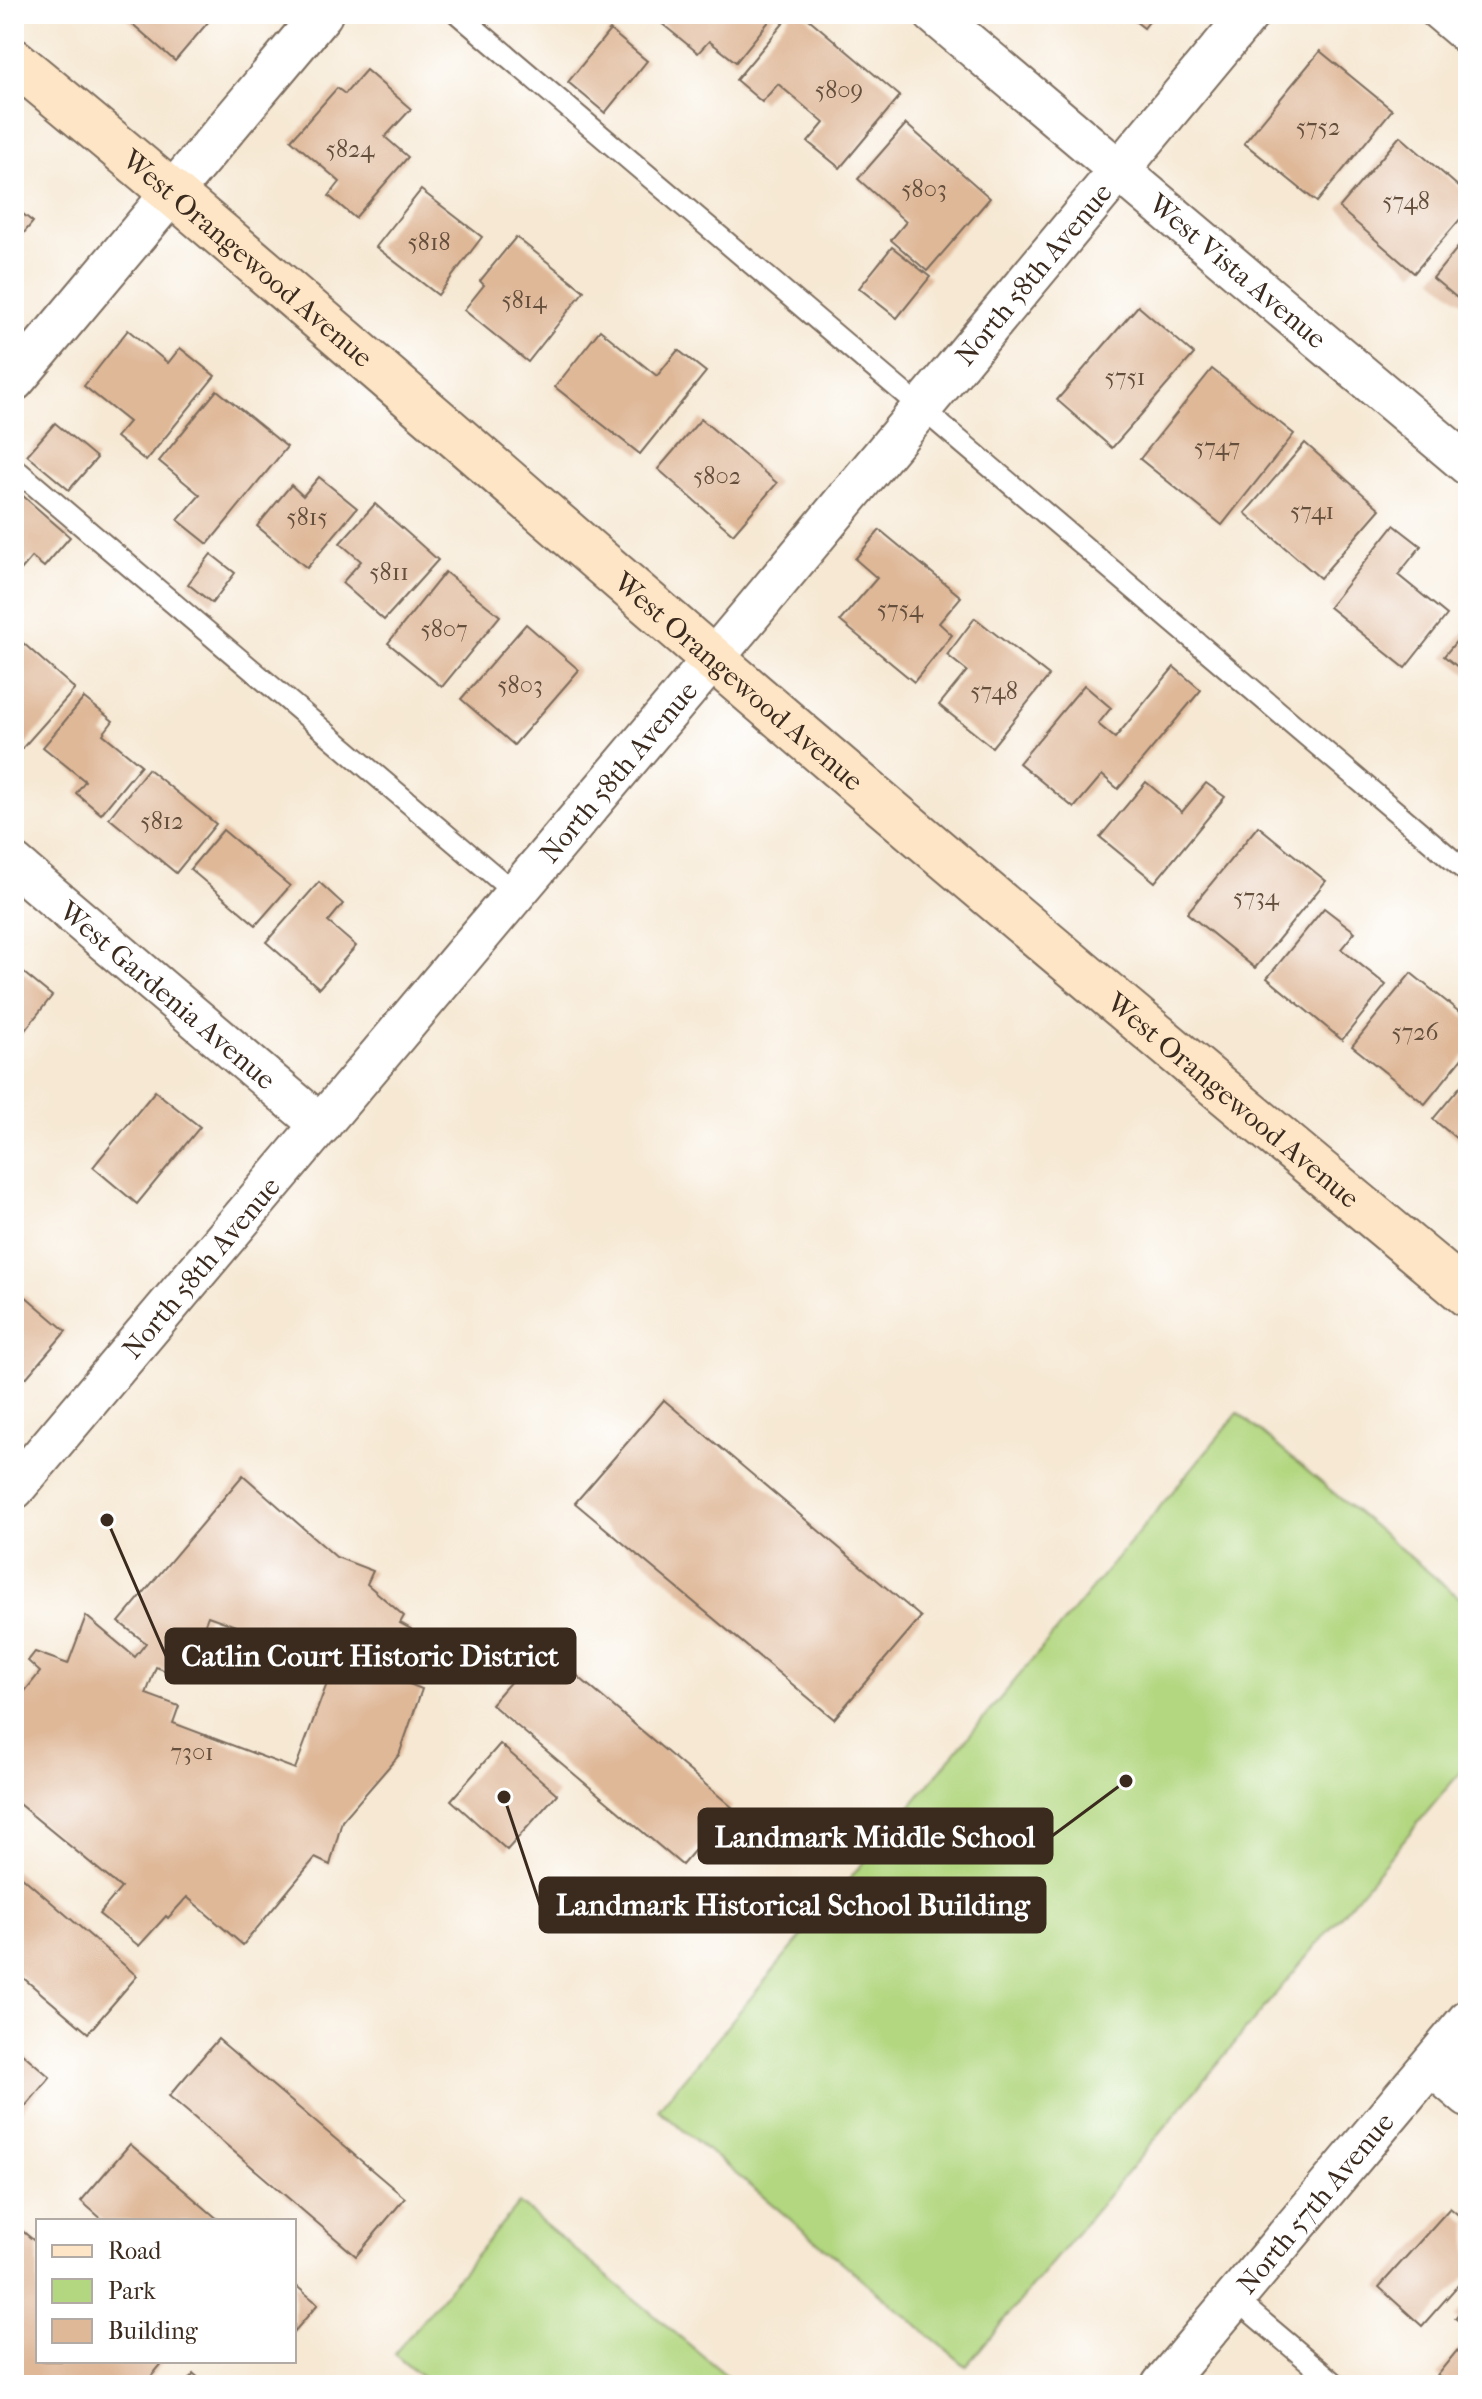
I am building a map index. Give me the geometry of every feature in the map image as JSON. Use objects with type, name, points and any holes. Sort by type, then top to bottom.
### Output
[{"type":"street","points":[[14,381],[322,14]]},
{"type":"street","name":"West Vista Avenue","points":[[934,14],[1468,465]]},
{"type":"street","name":"North 58th Avenue","points":[[14,1489],[713,659],[1249,14]]},
{"type":"street","name":"West Orangewood Avenue","points":[[14,61],[174,193],[713,659],[1149,1030],[1468,1295]]},
{"type":"street","name":"West Gardenia Avenue","points":[[14,864],[321,1125]]},
{"type":"street","name":"North 57th Avenue","points":[[1162,2385],[1468,2020]]},
{"type":"street","points":[[1431,2065],[1468,2097]]},
{"type":"lane","points":[[458,14],[1468,873]]},
{"type":"lane","points":[[1429,14],[1468,47]]},
{"type":"lane","points":[[14,468],[515,893]]},
{"type":"lane","points":[[1234,2298],[1337,2385]]},
{"type":"green space","points":[[1238,1413],[1468,1605],[1468,1763],[966,2366],[658,2109]]},
{"type":"green space","points":[[519,2203],[738,2385],[431,2385],[394,2354]]},
{"type":"building","points":[[121,14],[215,14],[175,61]]},
{"type":"building","points":[[669,14],[775,14],[736,62],[709,41],[698,53],[661,23]]},
{"type":"building","points":[[791,14],[803,14],[900,96],[840,168],[808,142],[824,123],[778,84],[762,102],[736,80]]},
{"type":"building","points":[[1126,14],[1155,14],[1144,28]]},
{"type":"building","points":[[610,30],[647,61],[605,113],[568,82]]},
{"type":"building","points":[[1320,51],[1392,110],[1317,202],[1244,143]]},
{"type":"building","points":[[366,70],[411,109],[385,137],[408,157],[355,218],[329,196],[340,182],[291,140],[337,88],[345,94]]},
{"type":"building","points":[[906,124],[990,198],[927,271],[891,240],[906,222],[858,179]]},
{"type":"building","points":[[1400,136],[1468,195],[1468,210],[1414,273],[1339,208]]},
{"type":"building","points":[[421,190],[482,237],[438,295],[376,247]]},
{"type":"building","points":[[14,207],[33,222],[14,245]]},
{"type":"building","points":[[1468,235],[1468,307],[1433,278]]},
{"type":"building","points":[[516,237],[584,291],[528,362],[464,310],[484,285],[480,281]]},
{"type":"building","points":[[892,247],[930,277],[897,318],[859,288]]},
{"type":"building","points":[[1138,306],[1194,354],[1112,448],[1057,400]]},
{"type":"building","points":[[128,330],[168,363],[180,348],[215,376],[146,461],[116,437],[129,422],[84,386]]},
{"type":"building","points":[[600,330],[657,376],[678,350],[706,372],[640,454],[555,387]]},
{"type":"building","points":[[1212,369],[1294,434],[1222,525],[1140,459]]},
{"type":"building","points":[[217,390],[287,447],[208,544],[178,520],[200,495],[159,461]]},
{"type":"building","points":[[701,419],[777,483],[733,534],[658,469]]},
{"type":"building","points":[[55,423],[97,458],[69,490],[27,455]]},
{"type":"building","points":[[1305,443],[1380,509],[1320,578],[1245,513]]},
{"type":"building","points":[[319,477],[357,508],[307,568],[257,526],[291,485],[303,496]]},
{"type":"building","points":[[14,488],[70,537],[44,567],[32,557],[14,578]]},
{"type":"building","points":[[375,504],[438,560],[384,620],[342,583],[361,561],[340,543]]},
{"type":"building","points":[[1394,525],[1421,546],[1398,575],[1447,615],[1405,668],[1329,607]]},
{"type":"building","points":[[880,530],[961,597],[939,623],[952,635],[914,682],[840,621],[877,578],[855,559]]},
{"type":"building","points":[[211,554],[235,573],[212,603],[188,584]]},
{"type":"building","points":[[445,572],[500,616],[442,687],[388,643]]},
{"type":"building","points":[[975,618],[1049,676],[992,747],[939,705],[967,671],[947,655]]},
{"type":"building","points":[[526,624],[579,670],[514,745],[461,699]]},
{"type":"building","points":[[1468,627],[1468,675],[1444,656]]},
{"type":"building","points":[[14,635],[75,689],[19,752],[14,747]]},
{"type":"building","points":[[1174,667],[1201,690],[1118,789],[1102,775],[1074,808],[1019,763],[1084,685],[1111,708],[1098,724],[1115,738]]},
{"type":"building","points":[[84,698],[113,721],[103,734],[141,765],[101,814],[76,793],[85,781],[43,747]]},
{"type":"building","points":[[148,769],[216,824],[176,873],[109,818]]},
{"type":"building","points":[[1146,782],[1182,812],[1206,783],[1225,797],[1155,882],[1100,837]]},
{"type":"building","points":[[1258,826],[1326,881],[1255,968],[1187,913]]},
{"type":"building","points":[[223,830],[290,886],[256,925],[190,869]]},
{"type":"building","points":[[319,882],[343,904],[328,922],[356,946],[319,988],[266,942]]},
{"type":"building","points":[[1324,908],[1355,932],[1341,949],[1386,985],[1342,1040],[1267,978]]},
{"type":"building","points":[[19,969],[52,996],[14,1044],[14,975]]},
{"type":"building","points":[[1411,973],[1468,1019],[1468,1051],[1425,1104],[1352,1046]]},
{"type":"building","points":[[1468,1077],[1468,1148],[1433,1119]]},
{"type":"building","points":[[155,1091],[200,1127],[137,1204],[93,1167]]},
{"type":"building","points":[[24,1295],[66,1331],[26,1378],[14,1368],[14,1307]]},
{"type":"building","points":[[664,1400],[921,1617],[834,1719],[575,1503]]},
{"type":"building","points":[[243,1475],[336,1557],[373,1571],[367,1584],[404,1616],[400,1623],[411,1629],[408,1639],[425,1647],[420,1667],[403,1659],[394,1678],[422,1689],[399,1755],[342,1821],[330,1865],[315,1858],[243,1945],[187,1897],[139,1946],[99,1914],[121,1888],[14,1800],[14,1705],[40,1672],[28,1661],[35,1652],[68,1664],[86,1616],[135,1657],[146,1643],[119,1622]],"holes":[[[208,1616],[335,1662],[295,1769],[173,1723],[179,1706],[146,1694],[156,1667],[185,1678]]]},
{"type":"building","points":[[542,1646],[732,1807],[682,1865],[491,1704]]},
{"type":"building","points":[[500,1744],[557,1794],[507,1850],[451,1800]]},
{"type":"building","points":[[14,1870],[137,1976],[88,2033],[14,1970]]},
{"type":"building","points":[[218,2039],[405,2198],[356,2256],[169,2096]]},
{"type":"building","points":[[14,2046],[50,2077],[14,2120]]},
{"type":"building","points":[[130,2144],[218,2219],[102,2219],[81,2201]]},
{"type":"building","points":[[1450,2208],[1468,2223],[1468,2274],[1422,2326],[1379,2287]]},
{"type":"building","points":[[14,2224],[36,2242],[36,2363],[162,2363],[144,2385],[14,2385]]},
{"type":"building","points":[[296,2286],[318,2304],[296,2330]]},
{"type":"building","points":[[1468,2302],[1468,2328],[1455,2318]]},
{"type":"building","points":[[1468,2337],[1468,2385],[1449,2385],[1437,2375]]},
{"type":"building","points":[[194,2374],[207,2385],[185,2385]]},
{"type":"place","name":"Catlin Court Historic District","points":[[107,1520]]},
{"type":"place","name":"Landmark Middle School","points":[[1126,1781]]},
{"type":"place","name":"Landmark Historical School Building","points":[[504,1797]]}]
